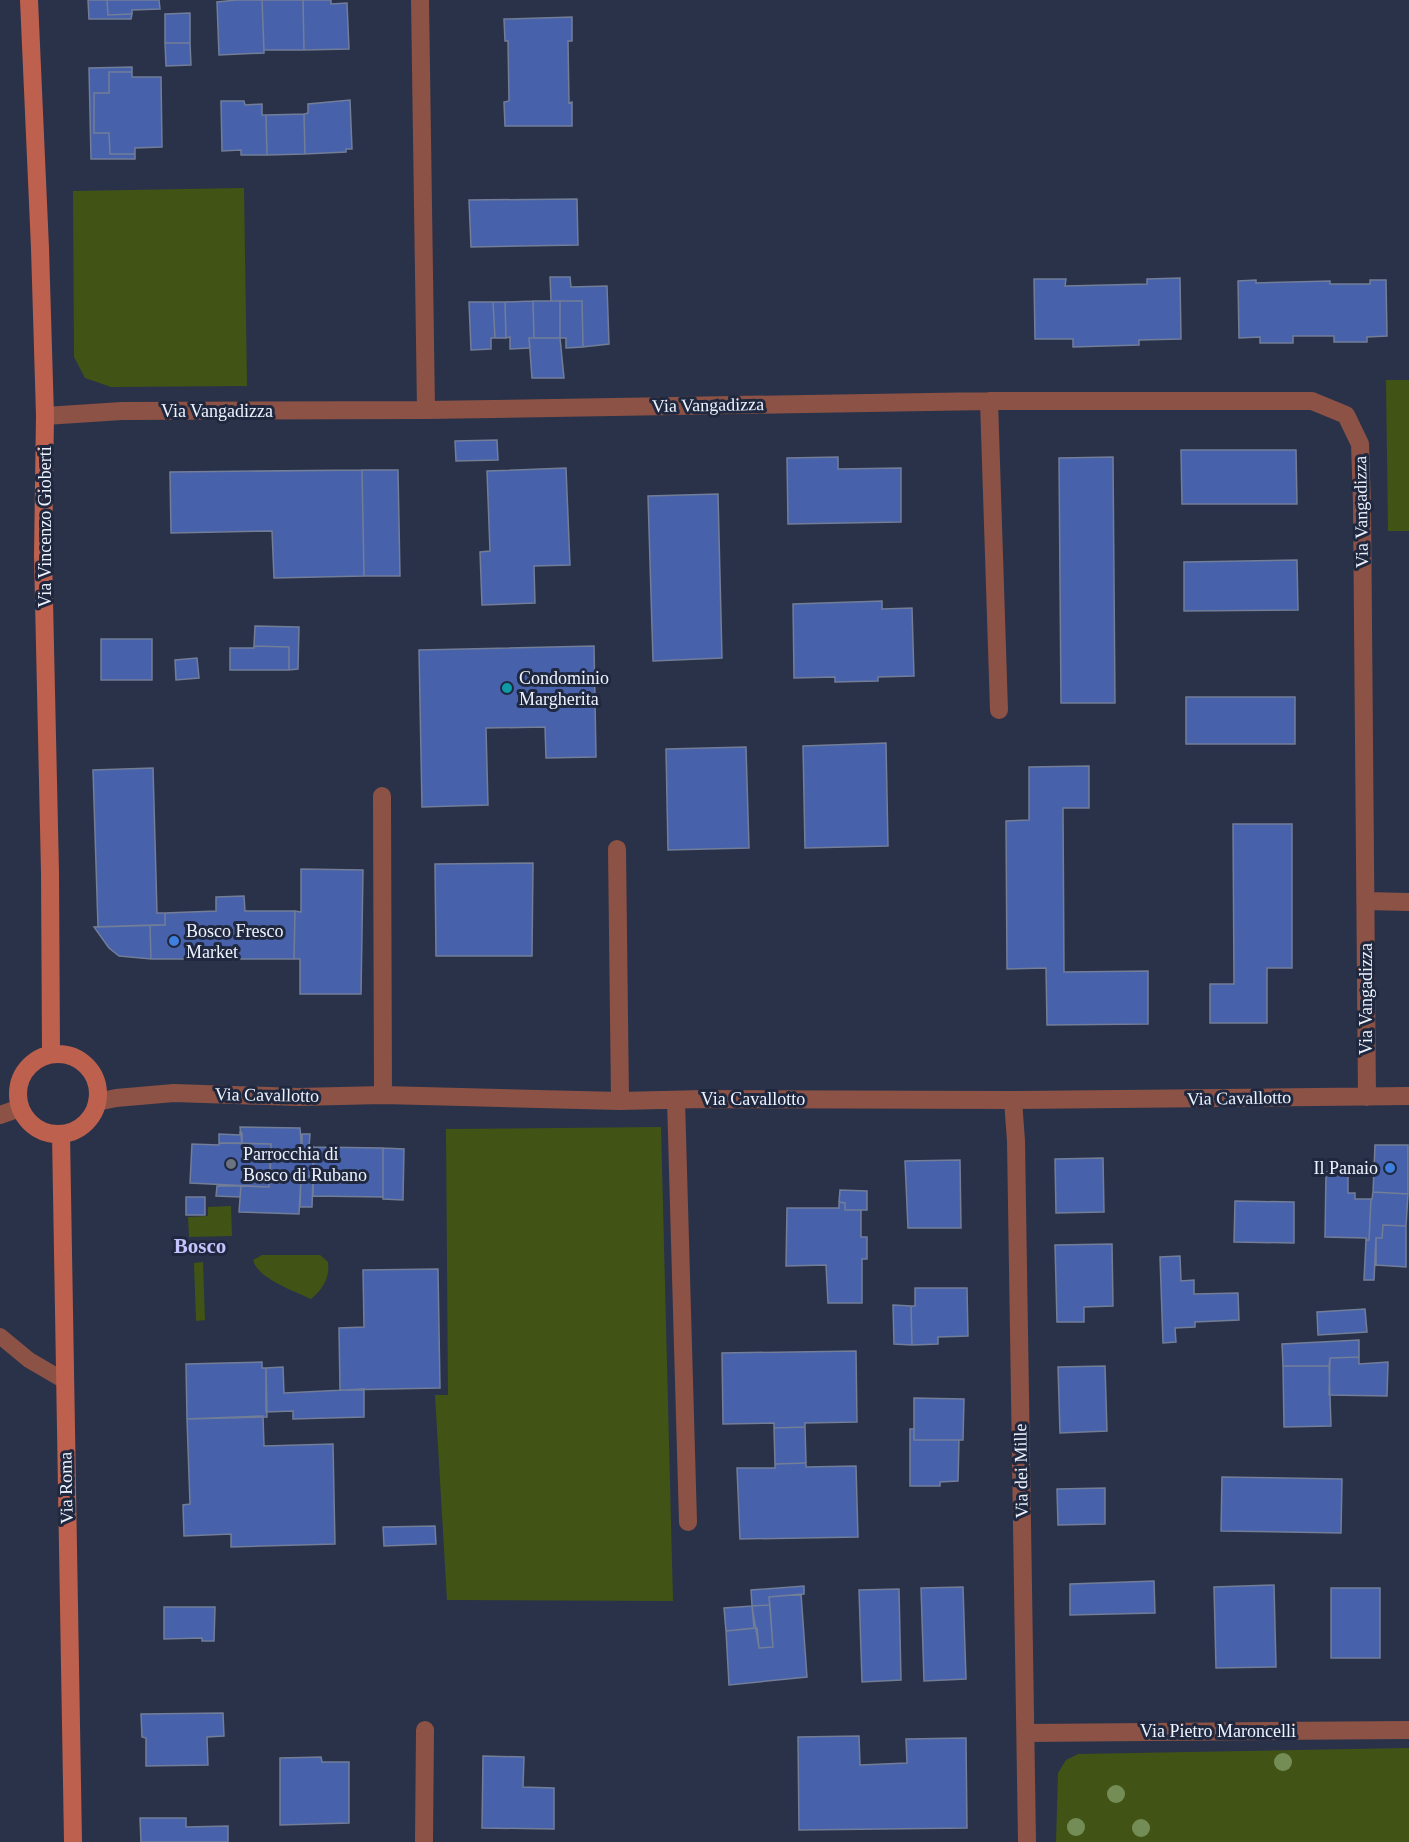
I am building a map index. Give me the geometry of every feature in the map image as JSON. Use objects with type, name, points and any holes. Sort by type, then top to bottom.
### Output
[{"type":"street","name":"Via Vincenzo Gioberti","points":[[29,0],[45,416],[43,555],[50,872],[51,1054]]},
{"type":"street","points":[[420,0],[426,410]]},
{"type":"street","name":"Via Vangadizza","points":[[45,416],[122,411],[426,410],[989,401],[1312,401],[1346,415],[1360,444],[1367,1097]]},
{"type":"street","points":[[989,401],[999,710]]},
{"type":"street","points":[[382,796],[383,1095]]},
{"type":"street","points":[[617,849],[620,1101]]},
{"type":"street","points":[[1366,901],[1409,902]]},
{"type":"street","points":[[64,1053],[87,1065],[98,1089],[97,1102],[93,1114],[74,1131],[61,1134],[48,1133],[36,1128],[26,1119],[17,1096],[18,1084],[22,1074],[39,1057],[64,1053]]},
{"type":"street","name":"Via Cavallotto","points":[[97,1102],[174,1093],[620,1101],[1409,1096]]},
{"type":"street","points":[[676,1100],[688,1522]]},
{"type":"street","name":"Via dei Mille","points":[[1013,1100],[1016,1141],[1027,1842]]},
{"type":"street","points":[[0,1115],[20,1108]]},
{"type":"street","name":"Via Roma","points":[[61,1134],[73,1842]]},
{"type":"street","points":[[424,1842],[425,1730]]},
{"type":"street","name":"Via Pietro Maroncelli","points":[[1026,1732],[1409,1730]]},
{"type":"lane","points":[[0,1336],[30,1360],[65,1381]]},
{"type":"green space","points":[[244,188],[247,386],[111,387],[85,378],[74,357],[73,191]]},
{"type":"green space","points":[[1386,380],[1409,380],[1409,531],[1388,531]]},
{"type":"green space","points":[[661,1127],[673,1601],[447,1600],[435,1395],[448,1395],[446,1129]]},
{"type":"green space","points":[[231,1206],[232,1236],[189,1237],[188,1217],[208,1216],[208,1207]]},
{"type":"green space","points":[[262,1255],[320,1255],[328,1262],[327,1278],[311,1299],[261,1273],[253,1260]]},
{"type":"green space","points":[[203,1262],[205,1320],[196,1321],[194,1263]]},
{"type":"green space","points":[[1409,1748],[1409,1842],[1056,1842],[1058,1773],[1066,1760],[1078,1754]]},
{"type":"building","points":[[88,0],[107,0],[108,15],[132,14],[131,19],[89,19]]},
{"type":"building","points":[[107,0],[159,0],[160,9],[132,10],[132,14],[108,15]]},
{"type":"building","points":[[262,0],[264,53],[219,55],[217,2]]},
{"type":"building","points":[[262,0],[303,0],[304,50],[264,50]]},
{"type":"building","points":[[303,0],[331,0],[331,4],[347,3],[349,49],[304,50]]},
{"type":"building","points":[[190,13],[190,43],[165,43],[165,14]]},
{"type":"building","points":[[572,17],[572,41],[568,41],[569,103],[572,102],[572,126],[505,126],[504,102],[509,101],[508,41],[505,41],[504,19]]},
{"type":"building","points":[[165,43],[190,43],[191,65],[166,66]]},
{"type":"building","points":[[132,67],[132,72],[109,72],[109,93],[94,93],[94,133],[109,133],[110,154],[135,154],[135,159],[91,159],[89,68]]},
{"type":"building","points":[[109,72],[132,72],[132,77],[161,77],[162,147],[135,148],[135,154],[110,154],[109,133],[94,133],[94,93],[109,93]]},
{"type":"building","points":[[350,100],[352,149],[346,149],[346,152],[305,154],[304,114],[308,113],[308,104]]},
{"type":"building","points":[[221,101],[244,101],[245,105],[262,104],[262,115],[266,115],[267,155],[241,155],[241,150],[222,151]]},
{"type":"building","points":[[304,114],[305,154],[267,155],[266,115]]},
{"type":"building","points":[[577,199],[578,245],[471,247],[469,200]]},
{"type":"building","points":[[550,277],[570,277],[571,287],[607,286],[609,344],[583,347],[582,301],[551,301]]},
{"type":"building","points":[[1180,278],[1181,339],[1139,340],[1139,345],[1073,347],[1073,339],[1035,339],[1034,279],[1066,279],[1065,286],[1147,284],[1147,279]]},
{"type":"building","points":[[1256,280],[1256,283],[1330,281],[1330,284],[1370,284],[1370,280],[1386,280],[1387,336],[1367,337],[1367,342],[1334,342],[1334,336],[1293,336],[1293,343],[1260,343],[1260,337],[1239,338],[1238,281]]},
{"type":"building","points":[[533,301],[560,301],[560,338],[534,338]]},
{"type":"building","points":[[533,301],[534,338],[529,338],[530,348],[510,349],[510,337],[506,338],[505,302]]},
{"type":"building","points":[[560,301],[582,301],[583,347],[566,348],[566,338],[560,338]]},
{"type":"building","points":[[469,302],[493,302],[495,338],[491,338],[491,349],[471,350]]},
{"type":"building","points":[[493,302],[505,302],[506,338],[495,338]]},
{"type":"building","points":[[529,338],[560,338],[564,378],[532,378]]},
{"type":"building","points":[[497,440],[498,460],[456,461],[455,441]]},
{"type":"building","points":[[1181,450],[1296,450],[1297,504],[1182,504]]},
{"type":"building","points":[[838,457],[838,469],[901,468],[901,522],[788,524],[787,458]]},
{"type":"building","points":[[1113,457],[1115,703],[1061,703],[1059,458]]},
{"type":"building","points":[[566,468],[570,565],[534,566],[535,603],[482,605],[480,552],[490,551],[487,471]]},
{"type":"building","points":[[362,470],[398,470],[400,576],[364,576]]},
{"type":"building","points":[[362,470],[364,576],[274,578],[272,531],[171,533],[170,472]]},
{"type":"building","points":[[718,494],[722,658],[653,661],[648,496]]},
{"type":"building","points":[[1297,560],[1298,610],[1184,611],[1184,562]]},
{"type":"building","points":[[882,601],[882,609],[912,608],[914,676],[878,677],[878,681],[835,682],[835,677],[794,678],[793,604]]},
{"type":"building","points":[[255,626],[299,627],[298,669],[289,670],[289,647],[254,646]]},
{"type":"building","points":[[101,639],[152,639],[152,680],[101,680]]},
{"type":"building","points":[[254,646],[289,647],[289,670],[230,670],[230,648],[254,648]]},
{"type":"building","name":"Condominio Margherita","points":[[594,646],[596,757],[546,758],[545,727],[486,728],[488,805],[422,807],[419,650]]},
{"type":"building","points":[[197,658],[199,678],[176,680],[175,660]]},
{"type":"building","points":[[1186,697],[1295,697],[1295,744],[1186,744]]},
{"type":"building","points":[[886,743],[888,846],[805,848],[803,746]]},
{"type":"building","points":[[746,747],[749,848],[668,850],[666,749]]},
{"type":"building","points":[[1089,766],[1089,808],[1063,808],[1064,972],[1148,971],[1148,1024],[1047,1025],[1046,968],[1007,969],[1006,821],[1029,820],[1029,767]]},
{"type":"building","points":[[153,768],[157,913],[165,913],[165,925],[98,927],[93,770]]},
{"type":"building","points":[[1233,824],[1292,824],[1292,968],[1267,968],[1267,1023],[1210,1023],[1210,984],[1234,984]]},
{"type":"building","points":[[533,863],[532,956],[436,956],[435,864]]},
{"type":"building","points":[[301,869],[363,870],[361,994],[300,994],[300,959],[294,959],[295,911],[301,912]]},
{"type":"building","points":[[244,896],[245,911],[295,911],[294,959],[151,959],[150,925],[165,925],[165,913],[216,911],[216,897]]},
{"type":"building","points":[[150,925],[151,959],[119,956],[109,948],[94,927]]},
{"type":"building","points":[[240,1127],[300,1128],[302,1154],[271,1153],[271,1144],[242,1143]]},
{"type":"building","points":[[240,1132],[242,1143],[219,1143],[219,1134],[240,1135]]},
{"type":"building","points":[[302,1134],[310,1134],[309,1147],[314,1147],[313,1154],[302,1154]]},
{"type":"building","name":"Parrocchia di Bosco di Rubano","points":[[219,1143],[271,1144],[269,1187],[190,1183],[192,1144],[219,1145]]},
{"type":"building","points":[[1375,1145],[1408,1145],[1408,1194],[1373,1192]]},
{"type":"building","points":[[314,1147],[383,1148],[383,1197],[313,1196]]},
{"type":"building","points":[[383,1148],[404,1149],[403,1200],[383,1199]]},
{"type":"building","points":[[271,1153],[313,1154],[313,1176],[270,1176]]},
{"type":"building","points":[[1103,1158],[1104,1212],[1056,1213],[1055,1159]]},
{"type":"building","points":[[960,1160],[961,1228],[908,1228],[905,1161]]},
{"type":"building","points":[[1348,1171],[1348,1193],[1355,1193],[1355,1199],[1371,1199],[1369,1240],[1325,1237],[1326,1172]]},
{"type":"building","points":[[270,1176],[301,1176],[299,1214],[239,1212],[241,1186],[269,1187]]},
{"type":"building","points":[[301,1176],[313,1176],[312,1207],[300,1207]]},
{"type":"building","points":[[217,1186],[241,1186],[240,1197],[216,1196]]},
{"type":"building","points":[[840,1190],[867,1191],[867,1210],[845,1210],[845,1203],[839,1202]]},
{"type":"building","points":[[1373,1192],[1408,1194],[1406,1226],[1383,1225],[1382,1238],[1376,1238],[1374,1280],[1364,1280],[1366,1240],[1369,1240]]},
{"type":"building","points":[[186,1197],[205,1197],[205,1215],[186,1215]]},
{"type":"building","points":[[1235,1201],[1294,1202],[1294,1243],[1234,1242]]},
{"type":"building","points":[[839,1202],[845,1203],[845,1210],[861,1210],[861,1237],[867,1237],[867,1259],[862,1259],[862,1303],[828,1303],[826,1265],[786,1266],[787,1208],[839,1208]]},
{"type":"building","points":[[1383,1225],[1406,1226],[1406,1267],[1376,1265],[1376,1238],[1382,1238]]},
{"type":"building","points":[[1112,1244],[1113,1306],[1084,1307],[1084,1322],[1057,1322],[1055,1245]]},
{"type":"building","points":[[1180,1256],[1181,1281],[1194,1280],[1194,1294],[1238,1293],[1239,1320],[1195,1322],[1195,1327],[1175,1328],[1176,1342],[1163,1343],[1160,1257]]},
{"type":"building","points":[[438,1269],[440,1388],[340,1390],[339,1328],[364,1327],[363,1270]]},
{"type":"building","points":[[915,1288],[967,1288],[968,1336],[938,1337],[938,1344],[912,1345],[911,1306],[915,1306]]},
{"type":"building","points":[[893,1305],[911,1306],[912,1345],[894,1344]]},
{"type":"building","points":[[1365,1309],[1367,1332],[1318,1335],[1317,1312]]},
{"type":"building","points":[[1359,1340],[1359,1357],[1330,1358],[1329,1366],[1283,1366],[1282,1344]]},
{"type":"building","points":[[856,1351],[857,1422],[805,1423],[805,1427],[774,1428],[774,1423],[723,1424],[722,1353]]},
{"type":"building","points":[[1359,1357],[1359,1364],[1388,1362],[1387,1396],[1329,1395],[1330,1358]]},
{"type":"building","points":[[262,1362],[262,1368],[266,1368],[267,1417],[187,1419],[186,1364]]},
{"type":"building","points":[[1105,1366],[1107,1431],[1060,1433],[1058,1367]]},
{"type":"building","points":[[1283,1366],[1329,1366],[1331,1426],[1284,1427]]},
{"type":"building","points":[[283,1367],[284,1393],[364,1389],[364,1417],[293,1419],[293,1411],[266,1412],[266,1368]]},
{"type":"building","points":[[914,1398],[964,1399],[963,1440],[914,1440]]},
{"type":"building","points":[[263,1416],[264,1446],[333,1444],[335,1544],[231,1547],[231,1534],[184,1536],[183,1505],[190,1504],[187,1419]]},
{"type":"building","points":[[805,1427],[806,1463],[775,1464],[774,1428]]},
{"type":"building","points":[[910,1429],[914,1429],[914,1440],[959,1440],[958,1481],[940,1482],[940,1486],[910,1486]]},
{"type":"building","points":[[806,1463],[806,1467],[856,1466],[858,1537],[740,1539],[737,1468],[775,1468],[775,1464]]},
{"type":"building","points":[[1222,1477],[1342,1479],[1341,1533],[1221,1531]]},
{"type":"building","points":[[1105,1488],[1105,1524],[1058,1525],[1057,1489]]},
{"type":"building","points":[[435,1526],[436,1544],[384,1546],[383,1527]]},
{"type":"building","points":[[1154,1581],[1155,1613],[1070,1615],[1070,1584]]},
{"type":"building","points":[[1274,1585],[1276,1667],[1216,1668],[1214,1587]]},
{"type":"building","points":[[804,1586],[804,1594],[769,1597],[770,1605],[752,1606],[751,1590]]},
{"type":"building","points":[[963,1587],[966,1679],[924,1681],[921,1588]]},
{"type":"building","points":[[1331,1588],[1380,1588],[1380,1658],[1331,1658]]},
{"type":"building","points":[[899,1589],[901,1680],[862,1682],[859,1590]]},
{"type":"building","points":[[801,1594],[807,1677],[729,1685],[726,1631],[757,1628],[759,1648],[773,1647],[769,1597]]},
{"type":"building","points":[[770,1605],[773,1647],[759,1648],[752,1606]]},
{"type":"building","points":[[752,1606],[754,1628],[726,1631],[724,1608]]},
{"type":"building","points":[[164,1607],[215,1607],[214,1641],[202,1641],[202,1638],[164,1639]]},
{"type":"building","points":[[223,1713],[224,1736],[207,1737],[208,1765],[146,1766],[146,1738],[142,1737],[141,1714]]},
{"type":"building","points":[[859,1736],[860,1765],[907,1763],[906,1739],[966,1738],[967,1828],[799,1830],[798,1737]]},
{"type":"building","points":[[483,1756],[524,1757],[523,1787],[554,1788],[554,1829],[482,1828]]},
{"type":"building","points":[[321,1757],[322,1762],[349,1762],[349,1823],[280,1825],[280,1758]]},
{"type":"building","points":[[140,1818],[186,1818],[186,1827],[228,1826],[228,1842],[141,1842]]},
{"type":"place","name":"Condominio Margherita","points":[[507,688]]},
{"type":"place","name":"Bosco Fresco Market","points":[[174,941]]},
{"type":"place","name":"Parrocchia di Bosco di Rubano","points":[[231,1164]]},
{"type":"place","name":"Il Panaio","points":[[1390,1168]]},
{"type":"district","name":"Bosco","points":[[200,1246]]}]
